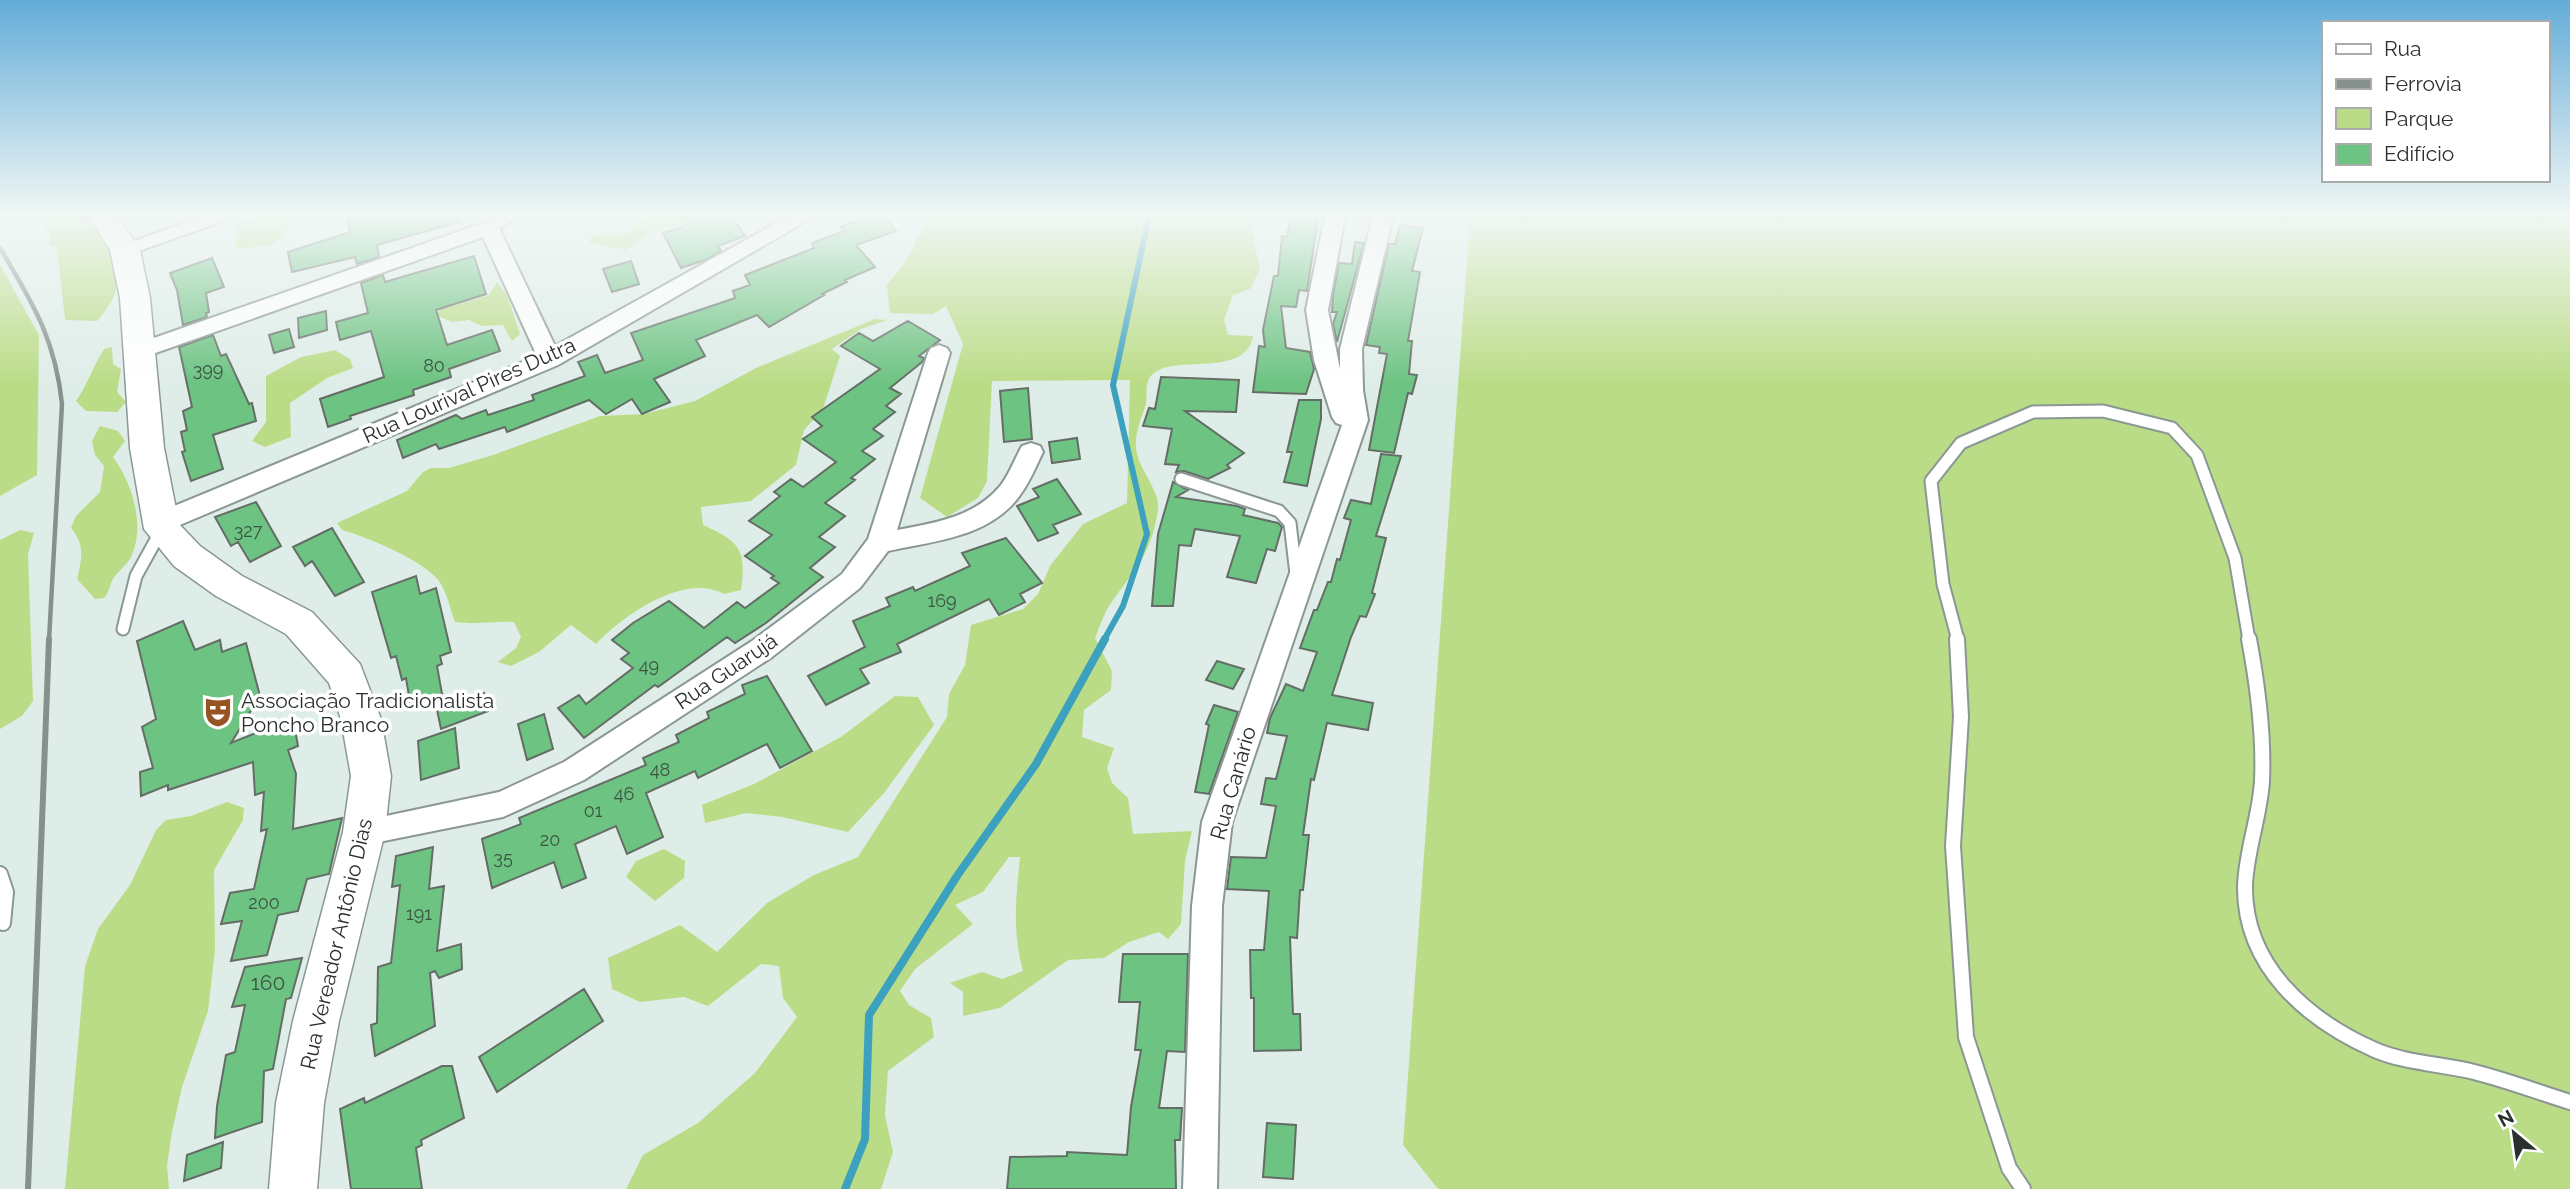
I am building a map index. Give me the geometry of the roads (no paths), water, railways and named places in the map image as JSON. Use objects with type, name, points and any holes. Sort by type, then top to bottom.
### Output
[{"type":"street","points":[[129,271],[135,298],[147,448],[160,526]]},
{"type":"street","points":[[139,351],[365,271]]},
{"type":"street","points":[[509,271],[550,359]]},
{"type":"street","name":"Rua Lourival Pires Dutra","points":[[160,526],[550,359],[706,271]]},
{"type":"street","points":[[1324,271],[1317,310],[1325,360],[1351,435]]},
{"type":"street","name":"Rua Canário","points":[[1200,1189],[1207,906],[1217,822],[1356,420],[1351,390],[1351,349],[1370,271]]},
{"type":"street","name":"Rua Guarujá","points":[[364,832],[503,804],[574,771],[762,649],[851,582],[880,543],[939,353]]},
{"type":"street","points":[[880,543],[960,524],[989,513],[1010,492],[1031,452]]},
{"type":"street","name":"Rua Vereador Antônio Dias","points":[[160,526],[187,556],[229,586],[299,623],[346,675],[361,719],[371,776],[364,832],[302,1090],[293,1189]]},
{"type":"lane","points":[[2023,1189],[2009,1168],[1966,1037],[1953,846],[1961,717],[1960,650],[1943,584],[1931,481],[1961,443],[2033,412],[2103,411],[2172,428],[2197,455],[2235,558],[2255,672],[2262,781],[2245,886],[2250,929],[2267,969],[2286,991],[2323,1021],[2377,1051],[2475,1072],[2570,1102]]},
{"type":"lane","points":[[1181,479],[1279,511],[1290,523],[1298,593]]},
{"type":"lane","points":[[123,629],[130,588],[160,526]]},
{"type":"lane","points":[[0,874],[6,892],[3,923]]},
{"type":"waterway","points":[[1104,640],[1123,606],[1147,534],[1113,385],[1137,271]]},
{"type":"waterway","points":[[845,1189],[865,1139],[869,1015],[957,876],[1036,764],[1105,639]]},
{"type":"railway","points":[[13,271],[48,340],[62,404],[49,640]]},
{"type":"railway","points":[[28,1189],[49,639]]},
{"type":"place","name":"Associação Tradicionalista Poncho Branco","points":[[218,712]]}]
